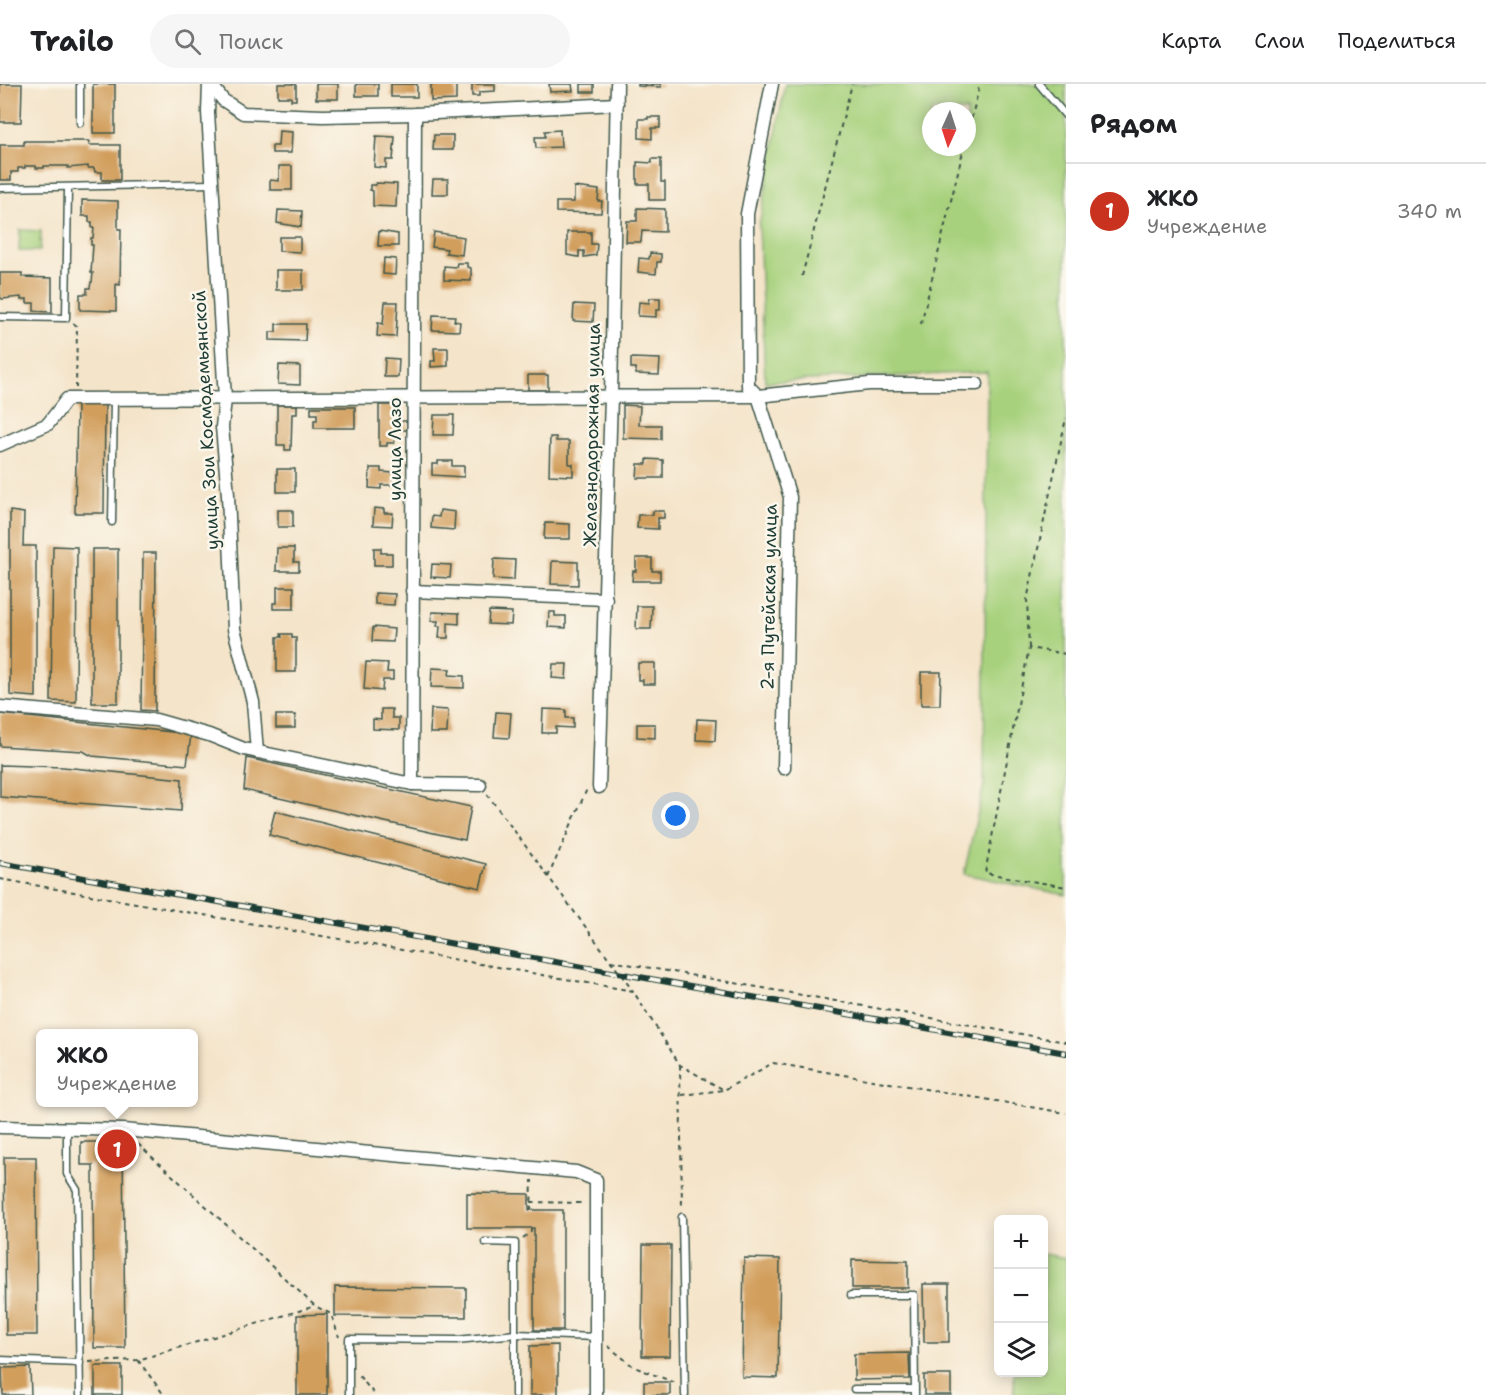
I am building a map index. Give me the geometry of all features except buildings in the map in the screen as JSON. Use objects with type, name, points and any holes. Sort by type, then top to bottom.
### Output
[{"type":"street","points":[[210,84],[223,100],[243,113],[323,116],[415,114],[617,104]]},
{"type":"street","name":"улица Зои Космодемьянской","points":[[210,84],[208,112],[225,399],[222,427],[228,495],[234,629],[253,702],[257,752]]},
{"type":"street","name":"Железнодорожная улица","points":[[599,787],[606,599],[617,84]]},
{"type":"street","name":"2-я Путейская улица","points":[[772,84],[747,214],[748,386],[759,396],[790,498],[784,768]]},
{"type":"street","name":"улица Лазо","points":[[412,784],[415,114]]},
{"type":"street","points":[[0,445],[48,424],[67,399],[759,396],[869,384],[977,384]]},
{"type":"street","points":[[412,591],[606,599]]},
{"type":"street","points":[[0,707],[156,720],[209,735],[244,749],[412,784],[480,785]]},
{"type":"street","points":[[0,1127],[123,1130],[576,1172],[596,1180],[596,1395]]},
{"type":"lane","points":[[80,84],[81,123]]},
{"type":"lane","points":[[1039,84],[1066,116]]},
{"type":"lane","points":[[0,188],[213,184]]},
{"type":"lane","points":[[0,317],[66,318],[68,188]]},
{"type":"lane","points":[[112,522],[114,400]]},
{"type":"lane","points":[[67,1127],[67,1174],[77,1190],[80,1395]]},
{"type":"lane","points":[[682,1217],[684,1395]]},
{"type":"lane","points":[[485,1242],[515,1243],[515,1395]]},
{"type":"lane","points":[[852,1295],[914,1295],[915,1392],[854,1389]]},
{"type":"lane","points":[[349,1395],[349,1339],[457,1340],[516,1334],[596,1337]]},
{"type":"lane","points":[[0,1360],[80,1363]]},
{"type":"path","points":[[802,276],[852,84]]},
{"type":"path","points":[[976,102],[980,84]]},
{"type":"path","points":[[921,324],[962,156]]},
{"type":"path","points":[[66,318],[77,326],[76,400]]},
{"type":"path","points":[[1066,418],[1027,600],[1029,648],[985,873],[1066,887]]},
{"type":"path","points":[[1029,648],[1066,654]]},
{"type":"path","points":[[480,785],[633,991],[680,1065],[724,1090]]},
{"type":"path","points":[[548,877],[586,789],[599,787]]},
{"type":"path","points":[[0,879],[633,991]]},
{"type":"path","points":[[610,961],[1066,1042]]},
{"type":"path","points":[[681,1095],[724,1090],[773,1063],[1066,1113]]},
{"type":"path","points":[[680,1065],[682,1217]]},
{"type":"path","points":[[123,1130],[315,1306],[331,1314],[340,1338]]},
{"type":"path","points":[[531,1210],[532,1168]]},
{"type":"path","points":[[531,1202],[597,1204]]},
{"type":"path","points":[[515,1243],[531,1232],[531,1228]]},
{"type":"path","points":[[80,1363],[138,1359],[315,1306]]},
{"type":"path","points":[[596,1337],[634,1367],[684,1386]]},
{"type":"path","points":[[138,1359],[164,1395]]},
{"type":"path","points":[[350,1365],[375,1395]]},
{"type":"green space","points":[[785,84],[1066,84],[1066,895],[964,874],[984,785],[987,372],[765,382],[759,226]]},
{"type":"green space","points":[[20,230],[41,231],[40,251],[19,251]]},
{"type":"green space","points":[[1048,1255],[1066,1258],[1066,1395],[1014,1395],[1014,1377],[1048,1377]]},
{"type":"railway","points":[[0,863],[1066,1053]]},
{"type":"place","name":"ЖКО","points":[[117,1149]]}]
